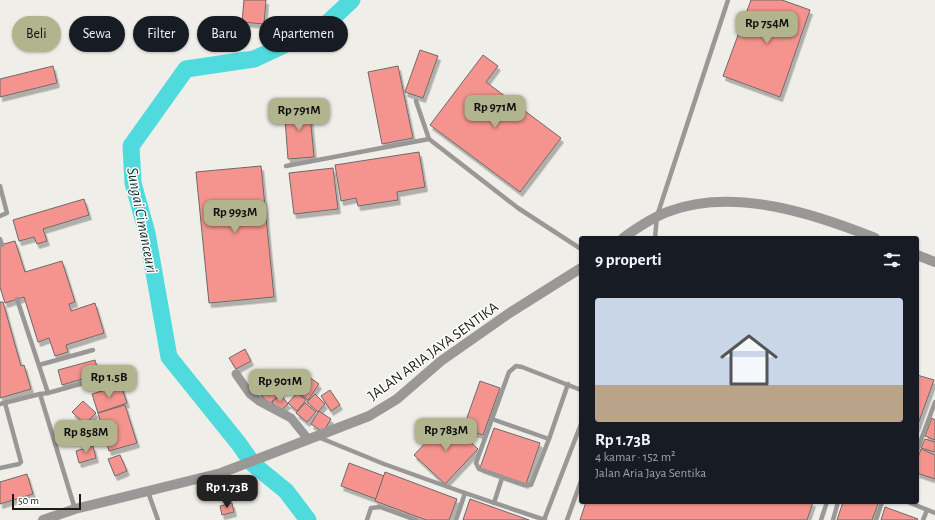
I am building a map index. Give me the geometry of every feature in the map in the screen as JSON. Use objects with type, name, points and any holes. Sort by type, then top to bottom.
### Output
[{"type":"street","points":[[625,236],[634,229],[657,216],[672,210],[717,202],[764,205],[806,214],[869,236]]},
{"type":"street","points":[[919,256],[935,262]]},
{"type":"street","name":"JALAN ARIA JAYA SENTIKA","points":[[43,520],[75,509],[221,473],[271,453],[342,428],[368,416],[397,398],[451,354],[508,314],[579,269]]},
{"type":"street","points":[[236,374],[250,394],[259,401],[290,418],[312,438]]},
{"type":"lane","points":[[655,236],[657,216],[728,0]]},
{"type":"lane","points":[[416,101],[428,139],[518,208],[579,248]]},
{"type":"lane","points":[[286,166],[428,139]]},
{"type":"lane","points":[[0,186],[7,213],[0,216]]},
{"type":"lane","points":[[0,239],[2,245]]},
{"type":"lane","points":[[18,299],[48,393]]},
{"type":"lane","points":[[39,365],[93,350]]},
{"type":"lane","points":[[568,384],[549,439],[531,484],[524,485],[479,469],[476,463],[492,418],[509,372],[516,366],[522,367],[568,384],[579,389]]},
{"type":"lane","points":[[0,468],[19,464],[21,462],[2,403],[48,393],[91,381]]},
{"type":"lane","points":[[40,394],[75,509]]},
{"type":"lane","points":[[919,446],[935,402]]},
{"type":"lane","points":[[492,418],[549,439]]},
{"type":"lane","points":[[312,438],[545,520],[579,429]]},
{"type":"lane","points":[[494,503],[502,478]]},
{"type":"lane","points":[[567,520],[579,487]]},
{"type":"lane","points":[[148,492],[158,520]]},
{"type":"lane","points":[[456,520],[465,493]]},
{"type":"lane","points":[[821,520],[826,504]]},
{"type":"lane","points":[[833,520],[837,504]]},
{"type":"lane","points":[[876,520],[881,504]]},
{"type":"lane","points":[[913,504],[935,513]]},
{"type":"lane","points":[[367,520],[371,508],[380,507],[416,520]]},
{"type":"lane","points":[[923,520],[927,510]]},
{"type":"building","points":[[244,0],[266,0],[265,16],[259,16],[259,24],[251,23],[251,16],[243,16]]},
{"type":"building","points":[[751,0],[782,0],[810,10],[780,97],[723,76]]},
{"type":"building","points":[[420,50],[438,56],[423,98],[405,92]]},
{"type":"building","points":[[483,55],[498,66],[486,82],[561,138],[520,192],[430,125]]},
{"type":"building","points":[[53,66],[57,83],[0,97],[0,79]]},
{"type":"building","points":[[398,66],[413,138],[382,144],[368,72]]},
{"type":"building","points":[[309,104],[314,157],[288,159],[284,106]]},
{"type":"building","points":[[419,152],[425,187],[397,192],[398,200],[358,206],[356,198],[341,201],[335,165]]},
{"type":"building","points":[[261,166],[274,297],[209,303],[196,172]]},
{"type":"building","points":[[333,168],[338,209],[294,214],[289,173]]},
{"type":"building","points":[[84,199],[89,215],[43,229],[47,241],[37,244],[34,237],[19,241],[13,220]]},
{"type":"building","points":[[15,241],[25,272],[62,261],[75,302],[69,304],[71,311],[95,303],[104,333],[66,345],[68,352],[55,356],[49,338],[38,342],[24,297],[5,303],[0,287],[0,245]]},
{"type":"building","points":[[0,302],[3,302],[21,366],[24,365],[31,389],[0,398]]},
{"type":"building","points":[[245,349],[251,361],[236,369],[229,358]]},
{"type":"building","points":[[95,360],[99,374],[62,385],[58,370]]},
{"type":"building","points":[[919,376],[934,380],[919,421]]},
{"type":"building","points":[[309,377],[319,384],[308,400],[298,392]]},
{"type":"building","points":[[266,381],[278,396],[269,404],[256,389]]},
{"type":"building","points":[[480,381],[500,388],[483,435],[463,429]]},
{"type":"building","points":[[121,385],[127,403],[98,413],[92,394]]},
{"type":"building","points":[[330,390],[340,405],[331,411],[321,396]]},
{"type":"building","points":[[297,393],[306,400],[297,411],[288,403]]},
{"type":"building","points":[[315,394],[325,404],[318,412],[307,402]]},
{"type":"building","points":[[281,395],[288,404],[280,411],[272,402]]},
{"type":"building","points":[[83,401],[96,413],[85,424],[72,412]]},
{"type":"building","points":[[305,403],[316,412],[307,422],[296,413]]},
{"type":"building","points":[[125,405],[137,443],[109,451],[98,413]]},
{"type":"building","points":[[319,411],[331,419],[323,432],[311,424]]},
{"type":"building","points":[[932,418],[935,420],[935,440],[925,436]]},
{"type":"building","points":[[447,420],[478,449],[445,484],[414,455]]},
{"type":"building","points":[[494,428],[540,443],[526,484],[480,468]]},
{"type":"building","points":[[925,439],[935,442],[935,452],[921,448]]},
{"type":"building","points":[[93,446],[96,458],[79,463],[76,451]]},
{"type":"building","points":[[921,449],[935,455],[935,479],[919,474],[919,454]]},
{"type":"building","points":[[120,455],[127,471],[115,476],[108,459]]},
{"type":"building","points":[[349,463],[384,476],[376,499],[341,486]]},
{"type":"building","points":[[385,472],[457,499],[449,520],[426,520],[375,501]]},
{"type":"building","points":[[27,474],[33,494],[0,504],[0,482]]},
{"type":"building","points":[[470,499],[529,520],[463,520]]},
{"type":"building","points":[[232,503],[234,512],[222,515],[220,506]]},
{"type":"building","points":[[585,504],[812,504],[807,520],[580,520]]},
{"type":"building","points":[[842,504],[878,504],[872,520],[837,520]]},
{"type":"building","points":[[885,507],[918,519],[881,520]]},
{"type":"waterway","name":"Sungai Cimanceuri","points":[[308,520],[286,491],[253,464],[239,444],[169,357],[147,233],[133,183],[131,146],[186,69],[254,59],[323,27],[352,0]]}]
